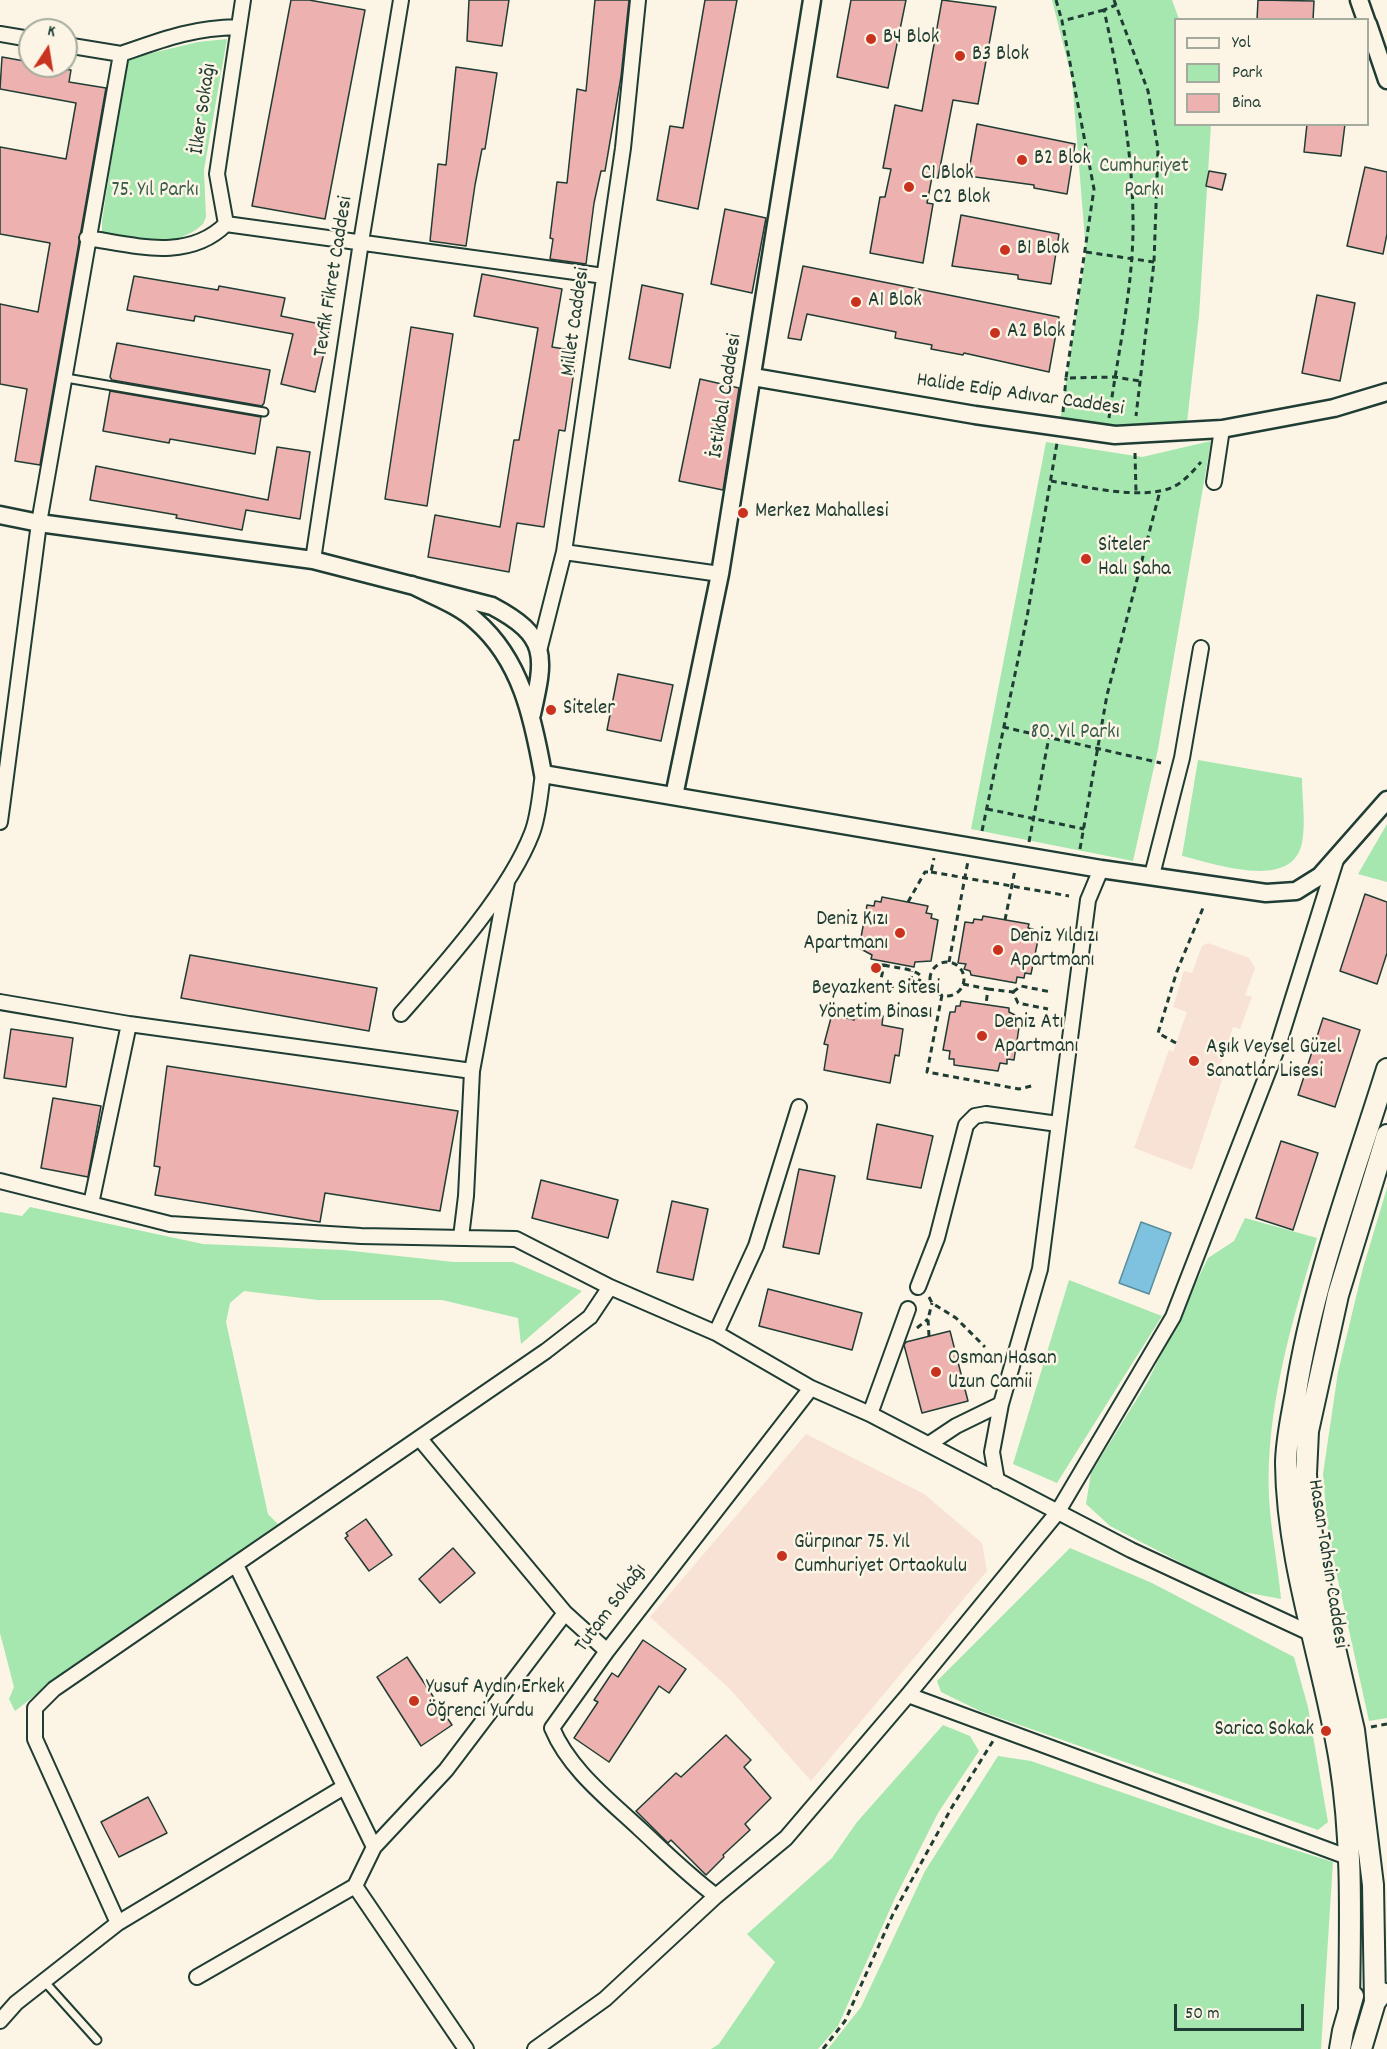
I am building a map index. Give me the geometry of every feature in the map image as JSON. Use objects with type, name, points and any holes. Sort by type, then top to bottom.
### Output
[{"type":"main road","name":"Hasan Tahsin Caddesi","points":[[1349,2007],[1350,1858],[1340,1761],[1312,1634],[1289,1508],[1286,1462],[1300,1363],[1320,1286],[1387,1069]]},
{"type":"main road","name":"Hasan Tahsin Caddesi","points":[[1381,1995],[1383,1964],[1354,1730],[1320,1584],[1308,1509],[1306,1474],[1308,1431],[1338,1296],[1387,1135]]},
{"type":"main road","points":[[1312,1634],[1335,1650]]},
{"type":"main road","points":[[1373,1885],[1387,1900]]},
{"type":"main road","points":[[1351,1935],[1359,1954],[1383,1964]]},
{"type":"main road","name":"Hasan Tahsin Caddesi","points":[[1340,2049],[1349,2007],[1358,1985],[1383,1964]]},
{"type":"main road","points":[[1361,2049],[1381,1995]]},
{"type":"street","name":"İlker Sokağı","points":[[226,224],[217,174],[243,0]]},
{"type":"street","name":"Tevfik Fikret Caddesi","points":[[313,560],[361,242],[402,0]]},
{"type":"street","name":"Millet Caddesi","points":[[540,647],[564,552],[623,148],[638,0]]},
{"type":"street","name":"İstikbal Caddesi","points":[[674,796],[720,574],[812,0]]},
{"type":"street","points":[[1359,0],[1365,18]]},
{"type":"street","points":[[78,47],[121,54],[194,30],[238,27]]},
{"type":"street","points":[[1369,27],[1387,80]]},
{"type":"street","points":[[0,34],[18,37]]},
{"type":"street","points":[[0,822],[39,523],[66,378],[87,238],[121,54]]},
{"type":"street","points":[[87,238],[161,249],[177,248],[213,236],[226,224],[604,276]]},
{"type":"street","name":"Halide Edip Adıvar Caddesi","points":[[753,376],[975,415],[1115,435],[1222,429],[1334,408],[1387,392]]},
{"type":"street","points":[[1214,482],[1222,429]]},
{"type":"street","points":[[0,515],[39,523],[313,560],[492,606],[513,617],[529,630],[540,647],[539,684],[532,714]]},
{"type":"street","points":[[564,552],[720,574]]},
{"type":"street","points":[[401,1014],[507,882],[533,831],[543,774],[532,714],[511,664],[494,639],[475,620],[412,585]]},
{"type":"street","points":[[1152,875],[1182,758],[1201,648]]},
{"type":"street","points":[[543,774],[584,779],[1101,868],[1266,893],[1296,891],[1320,876],[1387,800]]},
{"type":"street","points":[[535,2049],[605,1999],[717,1896],[786,1838],[908,1695],[1057,1513],[1173,1317],[1277,1049],[1336,859]]},
{"type":"street","points":[[997,1481],[992,1452],[1001,1404],[1040,1269],[1088,900],[1101,868]]},
{"type":"street","points":[[460,1236],[466,1196],[472,1071],[507,882]]},
{"type":"street","points":[[0,1002],[129,1024],[472,1071]]},
{"type":"street","points":[[91,1204],[129,1024]]},
{"type":"street","points":[[716,1334],[756,1246],[800,1107]]},
{"type":"street","points":[[918,1287],[937,1238],[966,1125],[975,1116],[986,1114],[1058,1124]]},
{"type":"street","points":[[0,1181],[170,1224],[361,1236],[460,1236],[516,1239],[610,1287],[716,1334],[811,1388],[870,1414],[929,1444],[1131,1551],[1312,1634]]},
{"type":"street","points":[[118,1923],[35,1739],[35,1708],[54,1689],[546,1352],[590,1317],[610,1287]]},
{"type":"street","points":[[870,1414],[908,1309]]},
{"type":"street","name":"Tutam Sokağı","points":[[717,1896],[695,1881],[593,1786],[558,1742],[552,1728],[607,1651],[811,1388]]},
{"type":"street","points":[[929,1444],[956,1426],[1001,1404]]},
{"type":"street","points":[[420,1439],[565,1613],[607,1651]]},
{"type":"street","points":[[236,1565],[374,1847]]},
{"type":"street","points":[[197,1977],[355,1886],[374,1847],[446,1770],[565,1613]]},
{"type":"street","points":[[908,1695],[1350,1858]]},
{"type":"street","points":[[0,2021],[16,2003],[118,1923],[344,1787]]},
{"type":"street","points":[[355,1886],[466,2049]]},
{"type":"lane","points":[[66,378],[264,412]]},
{"type":"lane","points":[[44,1981],[97,2040]]},
{"type":"path","points":[[1056,0],[1094,189],[1066,378],[1062,423]]},
{"type":"path","points":[[1114,0],[1148,91],[1158,149],[1154,262],[1134,434]]},
{"type":"path","points":[[1062,21],[1116,5]]},
{"type":"path","points":[[1104,10],[1117,70],[1128,147],[1133,233],[1108,426]]},
{"type":"path","points":[[1086,252],[1154,262]]},
{"type":"path","points":[[1066,378],[1114,377],[1140,381]]},
{"type":"path","points":[[980,837],[1004,727],[1057,441]]},
{"type":"path","points":[[1135,453],[1136,492]]},
{"type":"path","points":[[1051,481],[1136,492],[1160,491],[1174,487],[1206,456]]},
{"type":"path","points":[[1079,856],[1107,694],[1160,491]]},
{"type":"path","points":[[1004,727],[1161,763]]},
{"type":"path","points":[[1028,847],[1049,737]]},
{"type":"path","points":[[987,809],[1084,829]]},
{"type":"path","points":[[931,872],[934,853]]},
{"type":"path","points":[[949,962],[969,860]]},
{"type":"path","points":[[1005,920],[1015,868]]},
{"type":"path","points":[[908,902],[925,872],[1069,896]]},
{"type":"path","points":[[1176,1043],[1158,1033],[1177,971],[1203,908]]},
{"type":"path","points":[[931,975],[882,965],[880,984],[929,992],[932,986],[931,975],[938,964],[949,962],[961,970],[963,984]]},
{"type":"path","points":[[912,971],[910,981],[932,986],[942,995],[952,995],[963,984]]},
{"type":"path","points":[[916,983],[921,976],[917,972]]},
{"type":"path","points":[[963,984],[1013,993]]},
{"type":"path","points":[[1013,993],[1021,986],[1051,992]]},
{"type":"path","points":[[986,1004],[988,989]]},
{"type":"path","points":[[1013,993],[1018,1003],[1048,1009]]},
{"type":"path","points":[[942,995],[927,1072],[1018,1089],[1035,1085]]},
{"type":"path","points":[[918,1287],[925,1290],[933,1303],[956,1318],[985,1347]]},
{"type":"path","points":[[929,1336],[928,1320],[933,1303]]},
{"type":"path","points":[[823,2049],[845,2021],[893,1914],[952,1807],[1000,1729]]},
{"type":"shaded area","name":"Aşık Veysel Güzel Sanatlar Lisesi","points":[[1208,943],[1249,958],[1255,968],[1245,995],[1252,997],[1240,1029],[1233,1027],[1219,1069],[1225,1071],[1192,1170],[1134,1148],[1169,1050],[1173,1052],[1187,1012],[1173,1007],[1184,971],[1192,973],[1202,946]]},
{"type":"shaded area","points":[[806,1434],[924,1494],[982,1543],[987,1571],[811,1781],[729,1688],[650,1617]]},
{"type":"green space","name":"Cumhuriyet Parkı","points":[[1052,0],[1172,0],[1179,18],[1174,18],[1174,126],[1211,126],[1199,316],[1186,431],[1059,427],[1086,252],[1072,79]]},
{"type":"green space","name":"75. Yıl Parkı","points":[[227,39],[204,170],[206,217],[203,224],[192,232],[169,240],[143,241],[104,233],[102,221],[127,59],[198,42]]},
{"type":"green space","name":"80. Yıl Parkı","points":[[1211,441],[1158,749],[1133,861],[971,829],[1046,442],[1142,457]]},
{"type":"green space","points":[[1198,760],[1302,778],[1303,835],[1295,858],[1283,867],[1250,870],[1231,868],[1182,856]]},
{"type":"green space","points":[[1387,824],[1387,882],[1358,874]]},
{"type":"green space","points":[[1387,1188],[1387,1718],[1369,1721],[1328,1535],[1323,1474],[1338,1372],[1363,1268]]},
{"type":"green space","points":[[30,1207],[203,1244],[343,1250],[454,1262],[513,1262],[582,1291],[521,1344],[518,1318],[442,1300],[318,1300],[244,1291],[230,1303],[226,1322],[268,1514],[278,1524],[60,1676],[15,1711],[9,1699],[14,1687],[0,1633],[0,1212],[22,1216]]},
{"type":"green space","points":[[1245,1218],[1317,1238],[1298,1301],[1282,1367],[1271,1432],[1269,1498],[1281,1599],[1239,1591],[1205,1575],[1110,1526],[1086,1504],[1091,1473],[1148,1381],[1208,1258],[1234,1241]]},
{"type":"green space","points":[[1069,1280],[1162,1316],[1057,1483],[1013,1464]]},
{"type":"green space","points":[[1070,1548],[1152,1583],[1294,1657],[1308,1707],[1328,1822],[1318,1830],[980,1711],[941,1692],[937,1681]]},
{"type":"green space","points":[[943,1725],[970,1736],[979,1751],[938,1813],[895,1898],[838,2026],[818,2049],[711,2049],[719,2044],[775,1962],[747,1934],[832,1858],[857,1822]]},
{"type":"green space","points":[[998,1756],[1031,1761],[1225,1828],[1333,1862],[1321,2049],[828,2049],[861,2007],[925,1871]]},
{"type":"water","points":[[1141,1222],[1171,1233],[1149,1294],[1119,1283]]},
{"type":"building","points":[[291,0],[309,0],[365,10],[325,219],[252,206]]},
{"type":"building","points":[[469,0],[509,0],[502,46],[467,41]]},
{"type":"building","points":[[595,0],[629,0],[621,77],[605,171],[601,171],[594,203],[586,264],[550,259],[553,239],[550,238],[557,182],[567,183],[577,89],[586,91]]},
{"type":"building","points":[[705,0],[737,0],[698,209],[657,200],[670,126],[683,128]]},
{"type":"building","name":"B4 Blok","points":[[851,0],[906,0],[888,88],[837,77]]},
{"type":"building","points":[[942,0],[996,7],[978,104],[953,100],[938,178],[932,177],[927,203],[933,204],[923,263],[870,253],[880,197],[885,197],[891,169],[883,168],[895,105],[922,111]]},
{"type":"building","points":[[1258,0],[1314,1],[1313,18],[1257,18]]},
{"type":"building","points":[[2,57],[18,60],[18,78],[70,78],[69,82],[106,88],[40,465],[15,461],[27,389],[0,384],[0,304],[38,312],[50,243],[0,234],[0,147],[66,159],[76,103],[0,89]]},
{"type":"building","points":[[456,67],[497,73],[485,149],[482,149],[475,185],[466,246],[430,241],[438,164],[446,165]]},
{"type":"building","name":"B2 Blok","points":[[977,124],[1075,144],[1067,194],[1034,188],[1034,185],[968,176]]},
{"type":"building","points":[[1307,126],[1345,126],[1341,156],[1304,152]]},
{"type":"building","points":[[1365,167],[1387,172],[1387,234],[1383,254],[1347,246]]},
{"type":"building","points":[[1209,171],[1226,174],[1222,190],[1206,186]]},
{"type":"building","points":[[725,209],[766,218],[752,293],[711,284]]},
{"type":"building","name":"B1 Blok","points":[[961,215],[1059,234],[1051,284],[1018,279],[1018,275],[952,266]]},
{"type":"building","points":[[803,266],[1059,317],[1049,372],[964,353],[963,355],[931,349],[932,345],[895,338],[896,332],[807,314],[801,340],[788,338]]},
{"type":"building","points":[[482,274],[562,289],[552,347],[577,351],[565,431],[559,430],[544,527],[517,523],[509,572],[428,557],[435,515],[500,527],[514,440],[519,440],[538,328],[474,316]]},
{"type":"building","points":[[134,276],[218,290],[219,286],[285,298],[281,316],[330,326],[315,392],[281,384],[293,334],[195,316],[194,321],[127,310]]},
{"type":"building","points":[[642,285],[683,294],[670,368],[629,359]]},
{"type":"building","points":[[1317,295],[1355,303],[1340,381],[1302,373]]},
{"type":"building","points":[[411,327],[453,334],[427,506],[385,499]]},
{"type":"building","points":[[117,343],[270,370],[264,403],[262,406],[112,380],[110,377]]},
{"type":"building","points":[[700,379],[739,388],[723,490],[679,481]]},
{"type":"building","points":[[110,391],[261,417],[255,454],[170,439],[169,443],[103,431]]},
{"type":"building","points":[[277,447],[310,452],[300,519],[246,510],[242,530],[176,518],[177,515],[90,500],[96,466],[268,500]]},
{"type":"building","points":[[618,674],[673,685],[661,741],[607,730]]},
{"type":"building","points":[[1365,894],[1387,902],[1387,953],[1377,984],[1340,971]]},
{"type":"building","name":"Deniz Kızı Apartmanı","points":[[882,897],[928,906],[926,913],[932,914],[931,918],[938,920],[931,961],[915,962],[914,967],[871,959],[872,955],[859,948],[867,905],[874,906],[875,901],[881,902]]},
{"type":"building","name":"Deniz Yıldızı Apartmanı","points":[[983,916],[1029,924],[1028,928],[1033,929],[1032,934],[1039,935],[1031,974],[1025,973],[1024,978],[1017,977],[1016,983],[971,975],[970,971],[964,969],[966,964],[958,963],[965,922],[973,923],[974,919],[982,920]]},
{"type":"building","points":[[190,955],[377,988],[369,1031],[181,998]]},
{"type":"building","name":"Deniz Atı Apartmanı","points":[[961,1001],[1009,1008],[1009,1012],[1015,1015],[1014,1020],[1020,1021],[1014,1060],[1007,1059],[1007,1064],[1000,1063],[998,1071],[954,1065],[954,1059],[949,1059],[950,1051],[943,1050],[950,1012],[955,1012],[956,1006],[960,1006]]},
{"type":"building","points":[[856,1011],[883,1016],[882,1025],[903,1029],[899,1056],[895,1055],[890,1083],[824,1070],[828,1045],[824,1044],[832,1014],[854,1020]]},
{"type":"building","points":[[1323,1018],[1360,1030],[1335,1107],[1298,1095]]},
{"type":"building","points":[[11,1029],[73,1038],[66,1087],[4,1078]]},
{"type":"building","points":[[167,1066],[458,1111],[440,1211],[325,1193],[320,1222],[155,1195],[160,1167],[154,1166]]},
{"type":"building","points":[[53,1098],[101,1106],[88,1177],[41,1168]]},
{"type":"building","points":[[877,1124],[933,1136],[921,1188],[867,1179]]},
{"type":"building","points":[[1281,1141],[1318,1153],[1293,1230],[1256,1218]]},
{"type":"building","points":[[799,1169],[835,1176],[819,1254],[783,1247]]},
{"type":"building","points":[[541,1180],[618,1200],[608,1238],[532,1218]]},
{"type":"building","points":[[672,1201],[708,1209],[693,1280],[657,1272]]},
{"type":"building","points":[[768,1289],[862,1313],[852,1350],[759,1326]]},
{"type":"building","name":"Osman Hasan Uzun Camii","points":[[950,1331],[968,1401],[922,1413],[904,1345],[906,1342]]},
{"type":"building","points":[[366,1519],[392,1555],[369,1571],[345,1538],[348,1536],[346,1533]]},
{"type":"building","points":[[453,1548],[475,1573],[440,1603],[419,1579]]},
{"type":"building","points":[[643,1640],[686,1669],[669,1693],[659,1686],[609,1762],[574,1738],[598,1702],[594,1700],[612,1673],[618,1677]]},
{"type":"building","name":"Yusuf Aydın Erkek Öğrenci Yurdu","points":[[407,1657],[452,1725],[421,1746],[377,1677]]},
{"type":"building","points":[[726,1735],[751,1760],[744,1767],[771,1798],[745,1824],[750,1830],[723,1855],[724,1857],[706,1875],[671,1840],[668,1843],[636,1811],[676,1773],[681,1777]]},
{"type":"building","points":[[148,1797],[167,1833],[119,1857],[101,1822]]},
{"type":"place","name":"B4 Blok","points":[[871,39]]},
{"type":"place","name":"B3 Blok","points":[[960,56]]},
{"type":"place","name":"B2 Blok","points":[[1022,160]]},
{"type":"place","name":"C1 Blok - C2 Blok","points":[[909,187]]},
{"type":"place","name":"B1 Blok","points":[[1005,250]]},
{"type":"place","name":"A1 Blok","points":[[856,302]]},
{"type":"place","name":"A2 Blok","points":[[995,333]]},
{"type":"place","name":"Merkez Mahallesi","points":[[743,513]]},
{"type":"place","name":"Siteler Halı Saha","points":[[1086,559]]},
{"type":"place","name":"Siteler","points":[[551,710]]},
{"type":"place","name":"Deniz Kızı Apartmanı","points":[[900,933]]},
{"type":"place","name":"Deniz Yıldızı Apartmanı","points":[[998,950]]},
{"type":"place","name":"Beyazkent Sitesi Yönetim Binası","points":[[876,968]]},
{"type":"place","name":"Deniz Atı Apartmanı","points":[[982,1036]]},
{"type":"place","name":"Aşık Veysel Güzel Sanatlar Lisesi","points":[[1194,1061]]},
{"type":"place","name":"Osman Hasan Uzun Camii","points":[[936,1372]]},
{"type":"place","name":"Gürpınar 75. Yıl Cumhuriyet Ortaokulu","points":[[782,1556]]},
{"type":"place","name":"Yusuf Aydın Erkek Öğrenci Yurdu","points":[[414,1701]]},
{"type":"place","name":"Sarica Sokak","points":[[1326,1731]]}]
